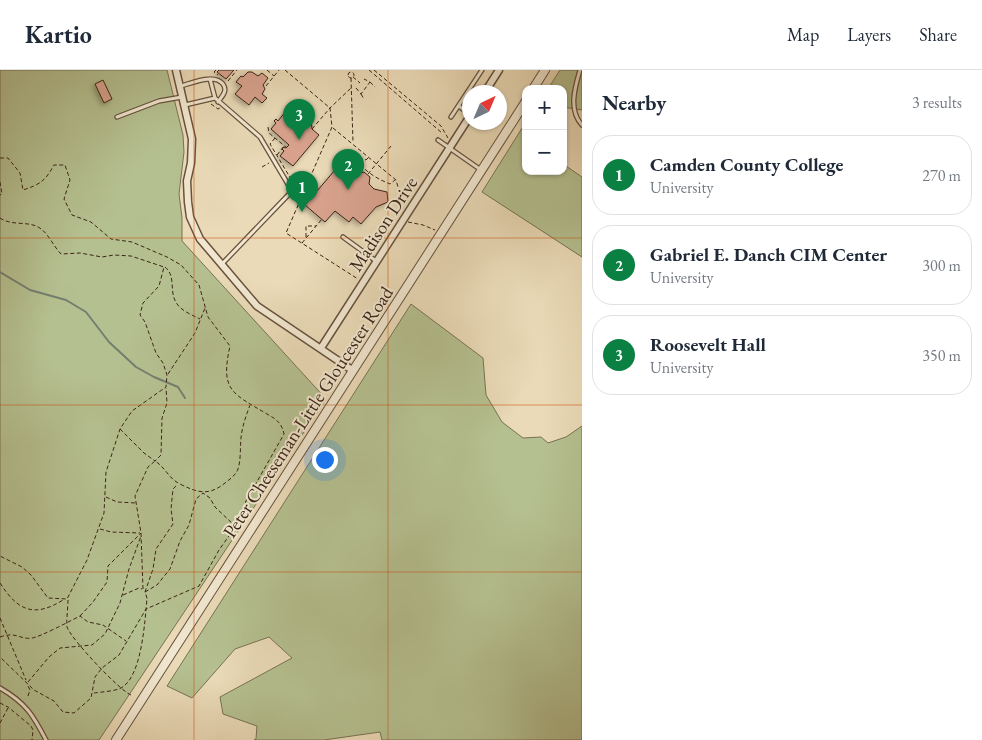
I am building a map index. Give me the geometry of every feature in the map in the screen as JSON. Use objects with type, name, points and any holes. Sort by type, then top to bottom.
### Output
[{"type":"street","points":[[176,70],[192,139],[187,188],[190,216],[200,239],[257,306],[352,370]]},
{"type":"street","points":[[489,85],[498,70]]},
{"type":"street","points":[[536,85],[545,70]]},
{"type":"street","name":"Peter Cheeseman-Little Gloucester Road","points":[[116,740],[522,107]]},
{"type":"street","name":"Madison Drive","points":[[321,348],[462,128]]},
{"type":"lane","points":[[451,118],[482,70]]},
{"type":"lane","points":[[580,70],[574,98],[575,114],[577,120],[582,125]]},
{"type":"lane","points":[[210,79],[215,98],[260,137],[292,191],[222,264]]},
{"type":"lane","points":[[180,86],[210,79],[219,81],[225,88],[224,94],[218,102]]},
{"type":"lane","points":[[117,117],[159,101],[183,97]]},
{"type":"lane","points":[[185,105],[215,98]]},
{"type":"lane","points":[[459,106],[462,109]]},
{"type":"lane","points":[[438,140],[481,170]]},
{"type":"lane","points":[[343,237],[377,262]]},
{"type":"lane","points":[[0,688],[16,698],[30,711],[46,740]]},
{"type":"path","points":[[267,70],[274,76]]},
{"type":"path","points":[[266,86],[279,70]]},
{"type":"path","points":[[285,70],[330,108],[332,127],[286,233],[363,283]]},
{"type":"path","points":[[353,144],[351,88],[355,70]]},
{"type":"path","points":[[369,70],[442,133]]},
{"type":"path","points":[[374,70],[441,126],[448,140],[449,148]]},
{"type":"path","points":[[353,73],[350,71],[348,76],[360,83]]},
{"type":"path","points":[[364,79],[375,86]]},
{"type":"path","points":[[361,94],[370,82]]},
{"type":"path","points":[[312,129],[351,88]]},
{"type":"path","points":[[356,88],[364,99]]},
{"type":"path","points":[[268,127],[268,132],[287,148]]},
{"type":"path","points":[[332,127],[396,180],[402,201],[399,217],[409,223],[427,226],[436,231]]},
{"type":"path","points":[[275,138],[270,144],[291,179],[306,187]]},
{"type":"path","points":[[368,174],[391,146]]},
{"type":"path","points":[[368,157],[366,160],[356,155],[354,157],[368,174],[390,184],[396,180]]},
{"type":"path","points":[[0,158],[8,158],[20,173],[23,190],[38,185],[46,179],[54,165],[65,165],[70,180],[64,199],[72,215],[91,222],[111,239],[132,242],[167,257],[181,266],[199,285],[208,317],[230,346],[226,377],[231,390],[250,404],[273,417],[282,425],[284,434],[246,501],[241,519],[219,550],[199,586],[146,609],[119,655],[102,668],[95,677],[92,686],[93,694]]},
{"type":"path","points":[[292,191],[295,180]]},
{"type":"path","points":[[0,182],[2,194],[0,195]]},
{"type":"path","points":[[0,218],[17,224],[38,226],[61,254],[80,253],[102,257],[114,255],[131,256],[164,266],[172,276],[172,291],[176,303],[186,312],[201,319]]},
{"type":"path","points":[[302,243],[322,219]]},
{"type":"path","points":[[306,238],[306,226],[316,226]]},
{"type":"path","points":[[164,266],[159,286],[143,303],[140,315],[145,322],[156,353],[163,363],[167,375]]},
{"type":"path","points":[[143,590],[141,533],[135,496],[148,467],[161,455],[162,418],[167,403],[167,375],[195,333],[205,307]]},
{"type":"path","points":[[131,695],[121,689],[90,658],[83,647],[71,635],[66,623],[68,599],[87,560],[104,513],[106,472],[120,429],[132,411],[166,387]]},
{"type":"path","points":[[145,592],[157,585],[170,569],[180,541],[190,525],[196,499],[203,493],[218,488],[234,476],[238,468],[243,424],[250,404]]},
{"type":"path","points":[[120,429],[144,453],[160,464],[166,474],[178,484],[203,493],[210,498],[214,507],[236,526]]},
{"type":"path","points":[[145,592],[153,569],[156,549],[173,524],[171,509],[173,489],[178,484]]},
{"type":"path","points":[[106,497],[117,502],[136,503]]},
{"type":"path","points":[[99,529],[111,532],[141,533]]},
{"type":"path","points":[[27,682],[49,657],[60,648],[92,645],[106,634],[122,596],[129,569],[140,542],[141,533]]},
{"type":"path","points":[[0,637],[7,634],[17,634],[33,638],[80,616],[107,582],[108,566],[141,533]]},
{"type":"path","points":[[0,556],[22,567],[31,575],[48,598],[68,599]]},
{"type":"path","points":[[0,583],[13,600],[25,609],[37,611],[52,607],[64,599]]},
{"type":"path","points":[[0,657],[34,690],[54,701],[63,712],[74,714],[84,706],[93,694],[121,689],[131,678],[142,640],[147,598],[145,592],[139,588],[122,596]]},
{"type":"path","points":[[80,616],[88,622],[103,625],[127,641]]},
{"type":"path","points":[[0,618],[30,690],[28,696]]},
{"type":"path","points":[[0,704],[8,707],[31,726],[32,740]]},
{"type":"path","points":[[0,722],[8,707]]},
{"type":"green space","points":[[0,70],[167,70],[183,135],[184,152],[179,194],[182,241],[326,399],[99,740],[0,740]]},
{"type":"green space","points":[[560,70],[582,70],[582,110],[567,108],[567,85],[551,85]]},
{"type":"green space","points":[[522,128],[522,175],[567,175],[567,167],[582,177],[582,257],[482,192]]},
{"type":"green space","points":[[411,304],[483,358],[486,395],[502,422],[523,438],[541,437],[548,443],[566,437],[582,426],[582,740],[382,740],[380,732],[324,740],[254,740],[256,739],[257,726],[223,714],[220,697],[292,658],[269,637],[235,649],[192,698],[167,686]]},
{"type":"building","points":[[219,70],[234,70],[226,79],[217,72]]},
{"type":"building","points":[[248,72],[258,76],[262,73],[268,78],[263,85],[265,89],[262,94],[267,98],[262,103],[255,97],[249,105],[235,94],[242,86],[236,82]]},
{"type":"building","points":[[103,80],[112,99],[104,103],[95,84]]},
{"type":"building","points":[[286,111],[294,117],[307,115],[311,119],[312,129],[319,135],[293,166],[280,156],[284,151],[282,149],[289,145],[271,129],[276,123],[274,121],[276,119],[278,121]]},
{"type":"building","points":[[346,158],[351,170],[356,174],[364,172],[370,177],[369,184],[374,189],[387,192],[388,202],[376,207],[361,224],[353,217],[349,222],[335,211],[325,222],[305,205],[335,170],[337,159]]},
{"type":"waterway","points":[[0,272],[30,290],[66,300],[86,312],[109,342],[136,367],[178,387],[185,398]]},
{"type":"place","name":"Roosevelt Hall","points":[[299,140]]},
{"type":"place","name":"Gabriel E. Danch CIM Center","points":[[348,190]]},
{"type":"place","name":"Camden County College","points":[[302,212]]}]
